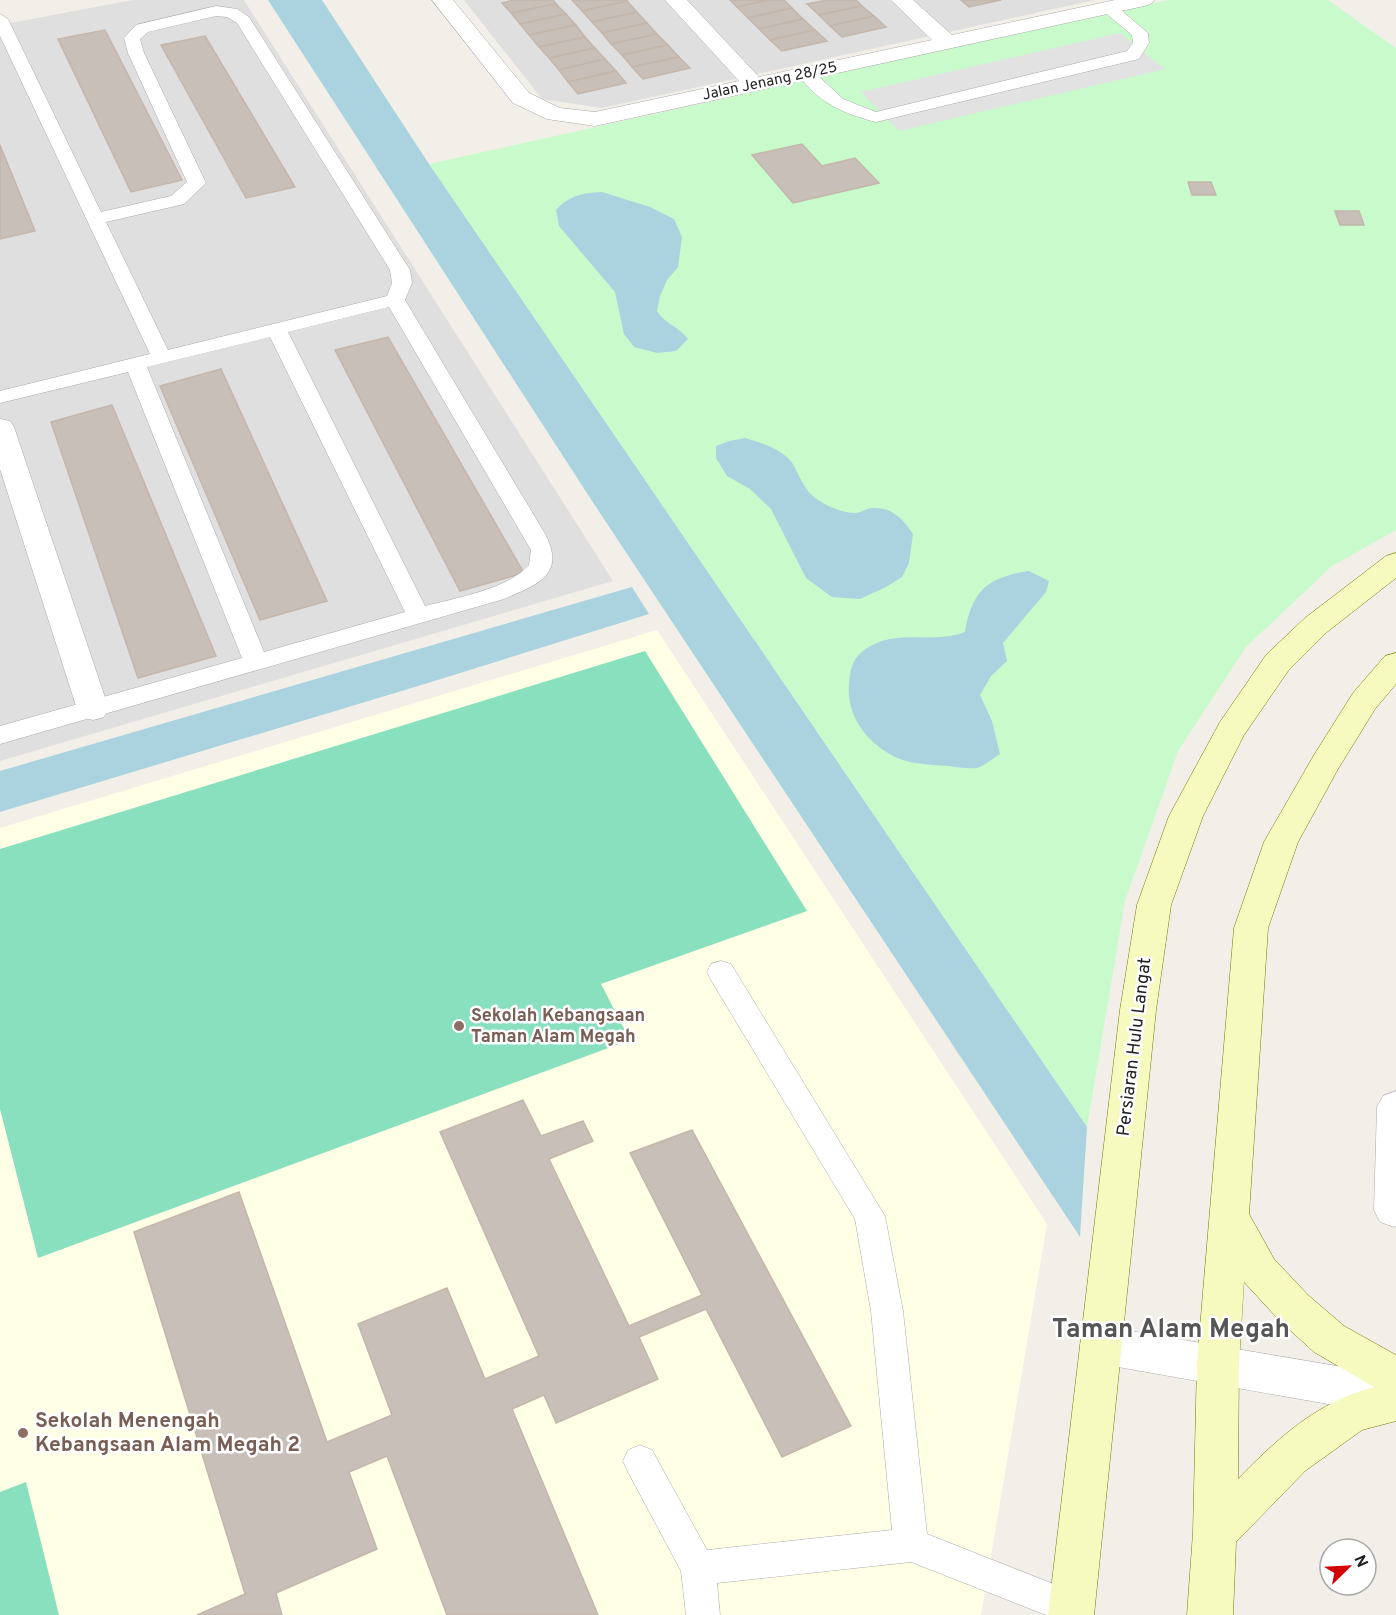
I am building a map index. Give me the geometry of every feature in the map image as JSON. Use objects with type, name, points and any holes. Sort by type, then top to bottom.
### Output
[{"type":"main road","name":"Persiaran Hulu Langat","points":[[1072,1611],[1138,1010],[1154,905],[1186,816],[1231,730],[1277,663],[1316,625],[1396,563]]},
{"type":"main road","points":[[1210,1615],[1215,1533],[1218,1363],[1251,928],[1281,842],[1325,763],[1364,701],[1396,664]]},
{"type":"main road","points":[[1228,1213],[1260,1272],[1294,1308],[1329,1339],[1396,1377]]},
{"type":"main road","points":[[1215,1533],[1290,1456],[1351,1413],[1396,1401]]},
{"type":"street","name":"Jalan Jenang 28/25","points":[[442,0],[520,98],[555,114],[595,118],[615,116],[1140,0]]},
{"type":"street","points":[[675,0],[755,85]]},
{"type":"street","points":[[901,0],[948,43]]},
{"type":"street","points":[[0,427],[93,709]]},
{"type":"street","points":[[1394,1210],[1396,1107]]},
{"type":"street","points":[[1101,1345],[1218,1363],[1396,1396]]},
{"type":"lane","points":[[806,74],[837,104],[876,117],[1133,55],[1141,43],[1140,33],[1109,8]]},
{"type":"lane","points":[[95,219],[177,200],[197,183],[136,53],[132,38],[142,28],[216,10],[231,12],[243,20],[400,270],[402,283],[395,300]]},
{"type":"lane","points":[[0,20],[161,357]]},
{"type":"lane","points":[[0,397],[395,300]]},
{"type":"lane","points":[[0,735],[496,594],[527,581],[539,568],[542,552],[533,532],[395,300]]},
{"type":"lane","points":[[276,329],[418,615]]},
{"type":"lane","points":[[135,363],[256,662]]},
{"type":"lane","points":[[721,972],[870,1216],[887,1311],[911,1545]]},
{"type":"lane","points":[[640,1461],[698,1568],[703,1615]]},
{"type":"lane","points":[[698,1568],[911,1545],[1072,1611]]},
{"type":"shaded area","points":[[133,0],[244,0],[613,581],[0,761],[0,25]]},
{"type":"shaded area","points":[[464,0],[1095,0],[602,108],[542,99]]},
{"type":"shaded area","points":[[1120,33],[1165,69],[899,131],[861,92]]},
{"type":"shaded area","name":"Sekolah Kebangsaan Taman Alam Megah","points":[[657,630],[1047,1224],[981,1615],[0,1615],[0,828]]},
{"type":"green space","points":[[1168,0],[1328,0],[1396,48],[1396,530],[1332,566],[1246,647],[1178,751],[1125,901],[1087,1127],[429,164]]},
{"type":"green space","points":[[645,651],[807,911],[601,984],[630,1040],[38,1258],[0,1109],[0,849]]},
{"type":"green space","points":[[26,1482],[59,1615],[0,1615],[0,1492]]},
{"type":"water","points":[[268,0],[322,0],[429,164],[1087,1127],[1080,1237],[594,504]]},
{"type":"water","points":[[602,192],[650,207],[674,219],[682,237],[678,267],[667,280],[657,311],[688,339],[676,351],[657,353],[634,347],[624,334],[615,292],[559,226],[556,210],[566,201],[588,193]]},
{"type":"water","points":[[745,438],[771,447],[789,459],[811,494],[828,505],[850,513],[880,508],[892,512],[901,519],[913,534],[909,563],[902,577],[860,599],[832,597],[806,578],[771,509],[750,489],[727,476],[716,458],[716,446]]},
{"type":"water","points":[[1029,571],[1049,581],[1046,592],[1003,643],[1007,661],[991,676],[980,695],[992,721],[1000,754],[977,768],[921,764],[895,757],[867,736],[855,717],[849,696],[850,674],[859,654],[887,640],[952,636],[965,632],[972,606],[984,588],[1003,577]]},
{"type":"water","points":[[632,587],[649,614],[0,812],[0,771]]},
{"type":"building","points":[[514,0],[553,0],[556,4],[511,13],[502,3]]},
{"type":"building","points":[[572,0],[625,0],[627,1],[582,11]]},
{"type":"building","points":[[730,0],[768,0],[737,7]]},
{"type":"building","points":[[768,0],[784,0],[792,8],[748,18],[737,7]]},
{"type":"building","points":[[827,0],[856,0],[862,6],[819,15],[807,4]]},
{"type":"building","points":[[961,0],[1001,0],[969,7]]},
{"type":"building","points":[[627,1],[637,12],[592,22],[582,11]]},
{"type":"building","points":[[556,4],[566,14],[520,24],[511,13]]},
{"type":"building","points":[[862,6],[874,16],[830,26],[819,15]]},
{"type":"building","points":[[792,8],[803,19],[759,29],[748,18]]},
{"type":"building","points":[[637,12],[647,23],[602,33],[592,22]]},
{"type":"building","points":[[566,14],[576,25],[529,35],[520,24]]},
{"type":"building","points":[[874,16],[886,27],[842,37],[830,26]]},
{"type":"building","points":[[803,19],[815,30],[770,40],[759,29]]},
{"type":"building","points":[[647,23],[657,34],[611,44],[602,33]]},
{"type":"building","points":[[576,25],[585,37],[539,47],[529,35]]},
{"type":"building","points":[[105,30],[182,180],[131,192],[58,39]]},
{"type":"building","points":[[815,30],[827,41],[782,51],[770,40]]},
{"type":"building","points":[[657,34],[668,45],[622,55],[611,44]]},
{"type":"building","points":[[205,36],[295,187],[246,198],[161,45]]},
{"type":"building","points":[[585,37],[595,48],[549,58],[539,47]]},
{"type":"building","points":[[668,45],[679,57],[632,67],[622,55]]},
{"type":"building","points":[[595,48],[605,59],[559,70],[549,58]]},
{"type":"building","points":[[679,57],[690,68],[643,79],[632,67]]},
{"type":"building","points":[[605,59],[616,71],[568,82],[559,70]]},
{"type":"building","points":[[616,71],[626,83],[578,94],[568,82]]},
{"type":"building","points":[[802,144],[822,166],[855,158],[879,183],[793,203],[752,155]]},
{"type":"building","points":[[0,145],[35,231],[0,239]]},
{"type":"building","points":[[1188,182],[1211,182],[1216,195],[1192,195]]},
{"type":"building","points":[[1335,211],[1359,211],[1364,225],[1340,225]]},
{"type":"building","points":[[388,337],[524,573],[460,591],[335,350]]},
{"type":"building","points":[[221,369],[327,601],[260,620],[160,386]]},
{"type":"building","points":[[112,405],[216,656],[138,678],[51,422]]},
{"type":"building","points":[[523,1100],[541,1136],[583,1121],[593,1141],[549,1159],[629,1326],[702,1295],[630,1153],[692,1130],[851,1426],[782,1457],[706,1309],[639,1337],[658,1379],[556,1423],[544,1395],[512,1409],[598,1615],[447,1615],[387,1456],[349,1472],[377,1549],[276,1593],[282,1615],[197,1615],[245,1594],[134,1232],[239,1192],[327,1442],[392,1415],[358,1324],[447,1288],[485,1379],[539,1356],[440,1132]]},
{"type":"place","name":"Sekolah Kebangsaan Taman Alam Megah","points":[[459,1026]]},
{"type":"place","name":"Sekolah Menengah Kebangsaan Alam Megah 2","points":[[23,1433]]},
{"type":"district","name":"Taman Alam Megah","points":[[1171,1330]]}]
